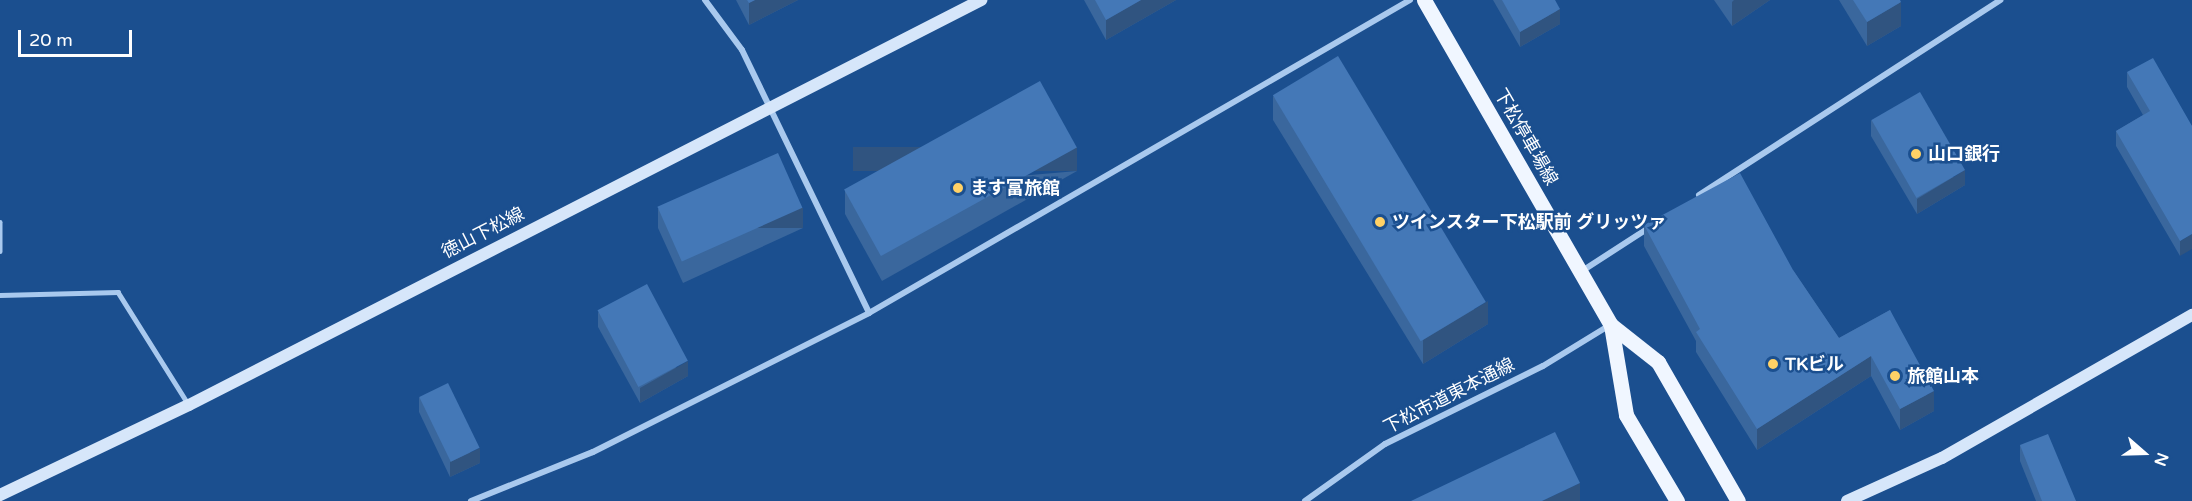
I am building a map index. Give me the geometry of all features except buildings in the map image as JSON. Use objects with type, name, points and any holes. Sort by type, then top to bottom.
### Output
[{"type":"main road","name":"徳山下松線","points":[[0,495],[189,405],[770,105],[981,0]]},
{"type":"main road","name":"下松停車場線","points":[[1424,0],[1611,325],[1626,415],[1677,501]]},
{"type":"main road","points":[[1847,501],[1942,458],[2192,315]]},
{"type":"main road","name":"下松停車場線","points":[[1611,325],[1658,362],[1738,501]]},
{"type":"street","points":[[705,0],[742,50],[869,313]]},
{"type":"street","points":[[471,501],[593,452],[869,313],[1410,0]]},
{"type":"street","points":[[1692,200],[2001,0]]},
{"type":"street","points":[[1582,271],[1662,219]]},
{"type":"street","name":"下松市道東本通線","points":[[1305,501],[1385,444],[1543,366],[1611,325]]},
{"type":"lane","points":[[0,222],[0,251]]},
{"type":"lane","points":[[0,295],[118,292],[189,405]]},
{"type":"place","name":"山口銀行","points":[[1916,154]]},
{"type":"place","name":"ます富旅館","points":[[958,188]]},
{"type":"place","name":"ツインスター下松駅前 グリッツァ","points":[[1380,222]]},
{"type":"place","name":"TKビル","points":[[1773,364]]},
{"type":"place","name":"旅館山本","points":[[1895,376]]}]
